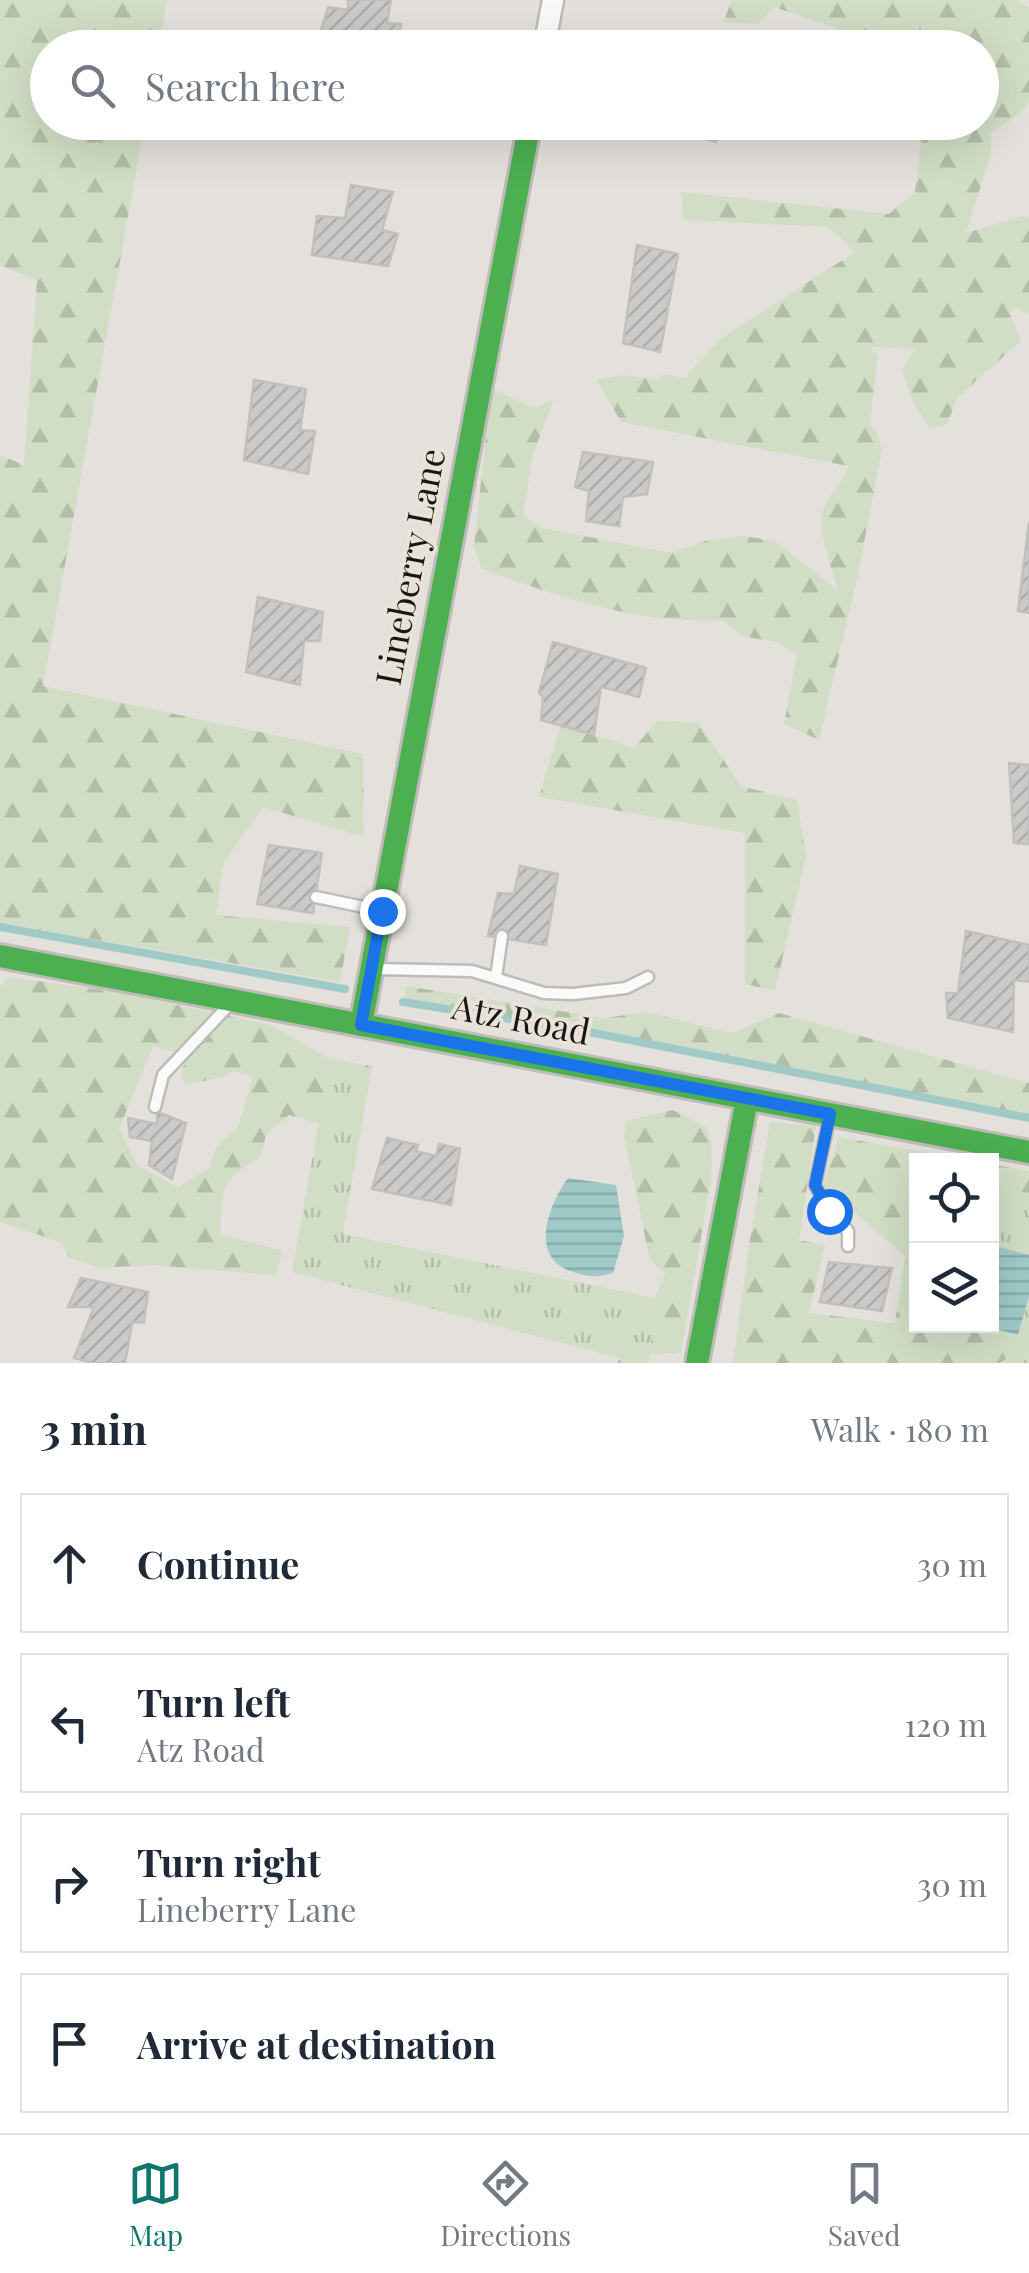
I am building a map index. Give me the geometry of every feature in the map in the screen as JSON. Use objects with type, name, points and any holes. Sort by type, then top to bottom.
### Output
[{"type":"street","points":[[547,30],[553,0]]},
{"type":"street","name":"Lineberry Lane","points":[[361,1025],[527,140]]},
{"type":"street","name":"Atz Road","points":[[0,956],[1029,1152]]},
{"type":"street","points":[[697,1363],[747,1099]]},
{"type":"lane","points":[[316,896],[382,911]]},
{"type":"lane","points":[[496,977],[502,936]]},
{"type":"lane","points":[[371,969],[472,971],[544,993],[573,994],[626,988],[648,977]]},
{"type":"lane","points":[[155,1107],[163,1075],[233,1000]]},
{"type":"lane","points":[[830,1114],[815,1185],[829,1211],[848,1231],[848,1246]]},
{"type":"green space","points":[[0,0],[167,0],[162,30],[30,30],[30,140],[142,140],[43,686],[363,754],[364,837],[263,807],[223,864],[216,915],[350,927],[340,982],[0,923],[0,455],[24,465],[37,281],[0,265]]},
{"type":"green space","points":[[732,0],[1016,0],[1029,8],[1029,100],[1023,111],[999,128],[999,30],[841,30],[774,7],[759,24],[723,22]]},
{"type":"green space","points":[[921,140],[991,140],[991,154],[966,233],[1022,216],[1029,218],[1029,314],[1016,307],[1010,313],[1021,341],[958,397],[947,424],[930,429],[914,404],[902,370],[915,349],[869,347],[878,355],[870,425],[877,432],[882,450],[819,740],[784,724],[797,654],[778,642],[741,636],[722,620],[660,618],[600,607],[482,569],[474,547],[491,388],[534,408],[554,399],[533,454],[523,516],[542,528],[672,553],[705,541],[744,536],[775,541],[838,590],[822,521],[827,501],[848,466],[621,422],[596,379],[626,375],[656,380],[664,374],[685,378],[721,338],[855,252],[828,227],[683,220],[681,192],[889,214],[915,192]]},
{"type":"green space","points":[[657,721],[698,722],[741,786],[797,800],[806,856],[775,991],[745,984],[745,833],[539,797],[561,724],[634,748]]},
{"type":"green space","points":[[8,977],[118,992],[271,1025],[330,1059],[319,1124],[289,1115],[266,1134],[261,1157],[230,1180],[223,1195],[220,1234],[283,1251],[276,1275],[151,1265],[100,1268],[70,1258],[60,1242],[0,1222],[0,987]],"holes":[[[153,1046],[187,1056],[181,1073],[185,1085],[224,1077],[234,1071],[253,1077],[238,1127],[217,1146],[208,1169],[178,1187],[137,1165],[119,1129]]]},
{"type":"green space","points":[[406,986],[604,1018],[647,1012],[731,1033],[779,1013],[1029,1083],[1029,1118],[573,1029],[403,1002]]},
{"type":"green space","points":[[330,1059],[372,1066],[343,1234],[655,1298],[649,1363],[618,1363],[619,1358],[292,1272]]},
{"type":"green space","points":[[673,1110],[707,1128],[712,1147],[711,1180],[681,1353],[650,1354],[655,1298],[665,1273],[650,1260],[624,1136],[626,1121]]},
{"type":"green space","points":[[770,1122],[816,1126],[799,1240],[825,1245],[809,1313],[895,1323],[905,1256],[823,1186],[839,1137],[930,1153],[909,1153],[909,1333],[999,1333],[999,1330],[1018,1335],[1013,1355],[999,1363],[733,1363]]},
{"type":"green space","points":[[999,1165],[1029,1171],[1029,1205],[999,1201]]},
{"type":"green space","points":[[999,1201],[1029,1205],[1029,1255],[999,1247]]},
{"type":"green space","points":[[1029,1296],[1029,1363],[999,1363],[1013,1355]]},
{"type":"water","points":[[568,1178],[616,1185],[624,1236],[613,1273],[579,1274],[559,1265],[550,1255],[546,1243],[549,1216]]},
{"type":"water","points":[[999,1247],[1029,1255],[1029,1296],[1018,1335],[999,1330]]},
{"type":"building","points":[[348,0],[391,0],[387,23],[401,24],[400,30],[321,30],[328,7],[348,10]]},
{"type":"building","points":[[351,185],[393,192],[382,230],[398,234],[388,266],[312,255],[317,216],[345,218]]},
{"type":"building","points":[[637,245],[678,254],[660,352],[623,343]]},
{"type":"building","points":[[254,380],[306,389],[300,430],[315,431],[308,474],[244,460]]},
{"type":"building","points":[[583,452],[653,462],[647,494],[623,497],[619,526],[586,521],[589,491],[575,487]]},
{"type":"building","points":[[1029,522],[1029,613],[1018,611]]},
{"type":"building","points":[[258,597],[323,612],[320,641],[304,641],[300,685],[246,672]]},
{"type":"building","points":[[553,642],[646,668],[639,697],[601,687],[594,735],[541,720],[543,698],[539,692]]},
{"type":"building","points":[[1009,763],[1029,765],[1029,844],[1014,843]]},
{"type":"building","points":[[269,845],[322,853],[313,913],[257,904]]},
{"type":"building","points":[[520,866],[558,874],[546,945],[488,936],[498,893],[514,894]]},
{"type":"building","points":[[966,931],[1029,945],[1029,982],[1014,980],[1013,1032],[948,1018],[946,993],[958,993]]},
{"type":"building","points":[[157,1112],[186,1123],[172,1179],[149,1165],[152,1141],[130,1137],[128,1118],[157,1124]]},
{"type":"building","points":[[387,1138],[418,1145],[416,1151],[436,1156],[439,1144],[460,1149],[451,1205],[372,1189]]},
{"type":"building","points":[[829,1262],[892,1268],[882,1311],[820,1302]]},
{"type":"building","points":[[81,1278],[148,1292],[144,1322],[132,1323],[125,1363],[93,1363],[74,1358],[94,1307],[68,1307]]},
{"type":"waterway","points":[[0,927],[345,989]]},
{"type":"waterway","points":[[403,1002],[573,1029],[1029,1118]]},
{"type":"traffic: fast","points":[[361,1025],[527,140]]},
{"type":"traffic: fast","points":[[0,956],[1029,1152]]},
{"type":"traffic: fast","points":[[697,1363],[747,1099]]},
{"type":"route","points":[[382,911],[361,1025],[830,1114],[815,1185],[829,1211]]}]
